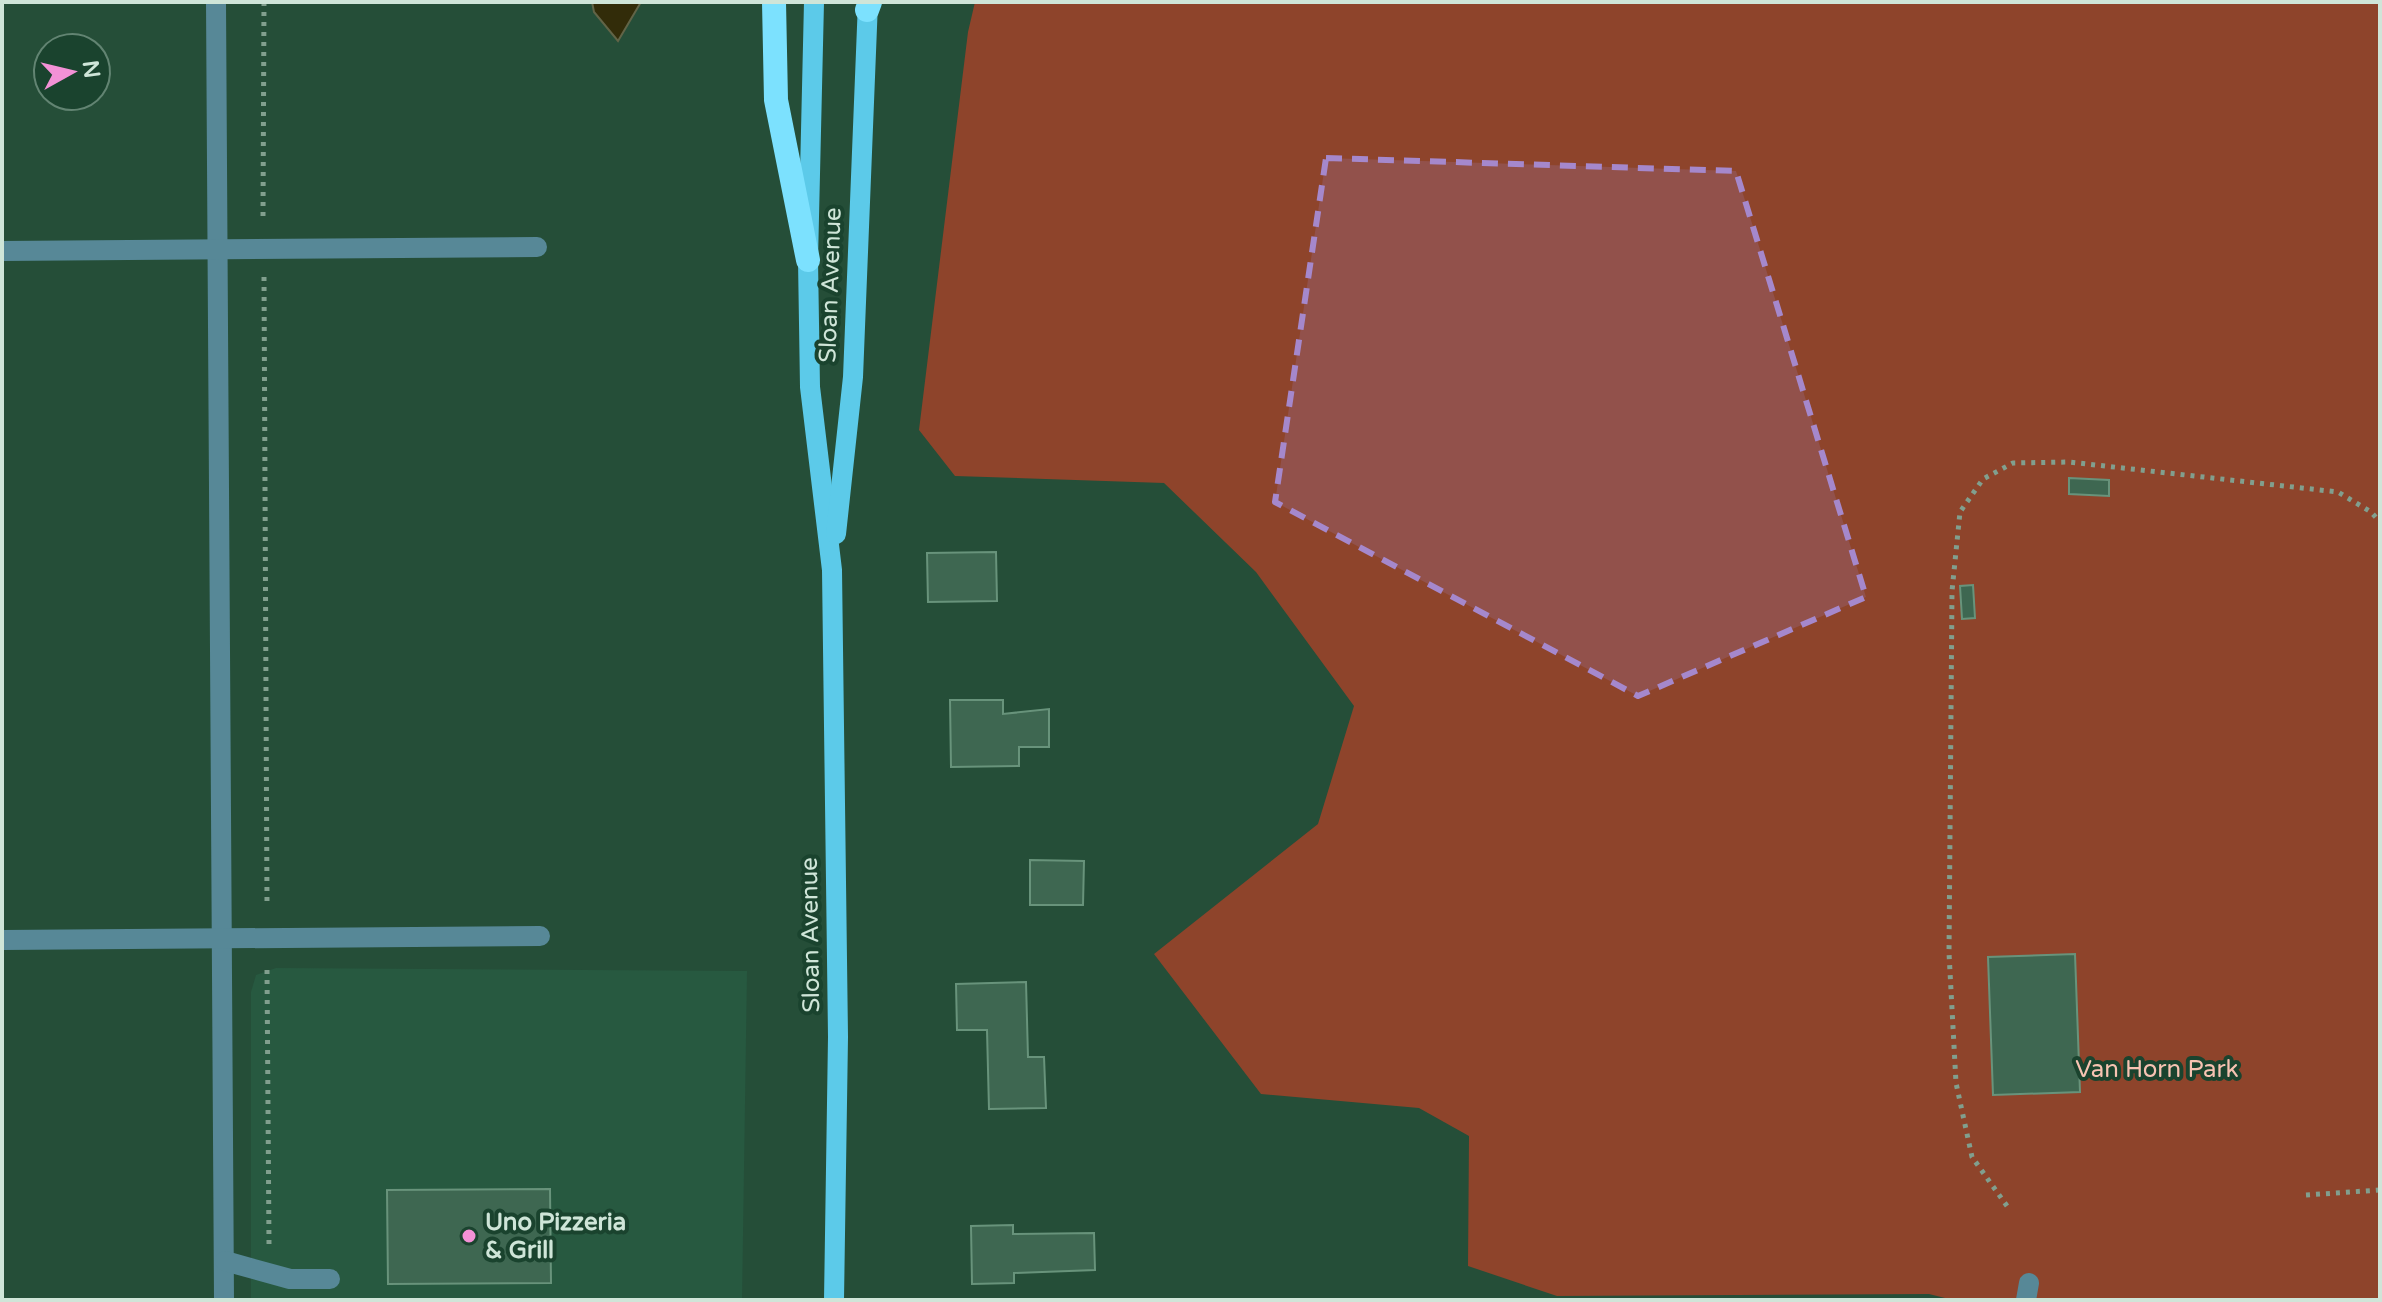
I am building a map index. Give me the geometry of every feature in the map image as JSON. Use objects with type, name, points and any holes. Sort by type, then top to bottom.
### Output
[{"type":"highway","points":[[774,2],[776,100],[808,260]]},
{"type":"main road","name":"Sloan Avenue","points":[[814,2],[808,260],[810,387],[832,570],[838,1037],[834,1300]]},
{"type":"main road","name":"Sloan Avenue","points":[[832,570],[853,377],[868,5]]},
{"type":"street","points":[[216,2],[215,249],[224,1300]]},
{"type":"street","points":[[2,251],[537,247]]},
{"type":"street","points":[[2,940],[540,936]]},
{"type":"street","points":[[225,1261],[290,1279],[330,1279]]},
{"type":"path","points":[[263,216],[264,2]]},
{"type":"path","points":[[264,276],[267,904]]},
{"type":"path","points":[[2007,1206],[1972,1157],[1956,1083],[1949,938],[1952,591],[1960,512],[1983,479],[2013,463],[2069,462],[2338,492],[2371,512],[2380,522]]},
{"type":"path","points":[[267,970],[269,1249]]},
{"type":"path","points":[[2306,1195],[2380,1190]]},
{"type":"highlighted area","points":[[1326,158],[1736,171],[1866,597],[1638,696],[1275,502]]},
{"type":"shaded area","points":[[592,2],[641,2],[618,41],[594,12]]},
{"type":"shaded area","points":[[276,968],[747,971],[742,1300],[251,1300],[251,992],[256,975]]},
{"type":"green space","name":"Van Horn Park","points":[[975,2],[2380,2],[2380,1300],[1953,1300],[1929,1294],[1557,1296],[1468,1266],[1469,1136],[1419,1108],[1261,1094],[1154,954],[1318,824],[1354,706],[1256,572],[1164,483],[955,476],[919,430],[968,32]]},
{"type":"building","points":[[2069,478],[2109,480],[2109,496],[2069,494]]},
{"type":"building","points":[[996,552],[997,601],[928,602],[927,553]]},
{"type":"building","points":[[1973,585],[1975,618],[1962,619],[1960,586]]},
{"type":"building","points":[[950,700],[1003,700],[1003,714],[1049,709],[1049,747],[1019,747],[1019,766],[951,767]]},
{"type":"building","points":[[1030,860],[1084,861],[1083,905],[1030,905]]},
{"type":"building","points":[[2075,954],[2080,1092],[1993,1095],[1988,957]]},
{"type":"building","points":[[1026,982],[1028,1057],[1044,1057],[1046,1108],[989,1109],[987,1030],[957,1030],[956,984]]},
{"type":"building","name":"Uno Pizzeria & Grill","points":[[550,1189],[551,1283],[388,1284],[387,1190]]},
{"type":"building","points":[[1013,1225],[1013,1234],[1094,1233],[1095,1270],[1014,1273],[1014,1283],[972,1284],[971,1226]]},
{"type":"place","name":"Uno Pizzeria & Grill","points":[[469,1236]]}]
